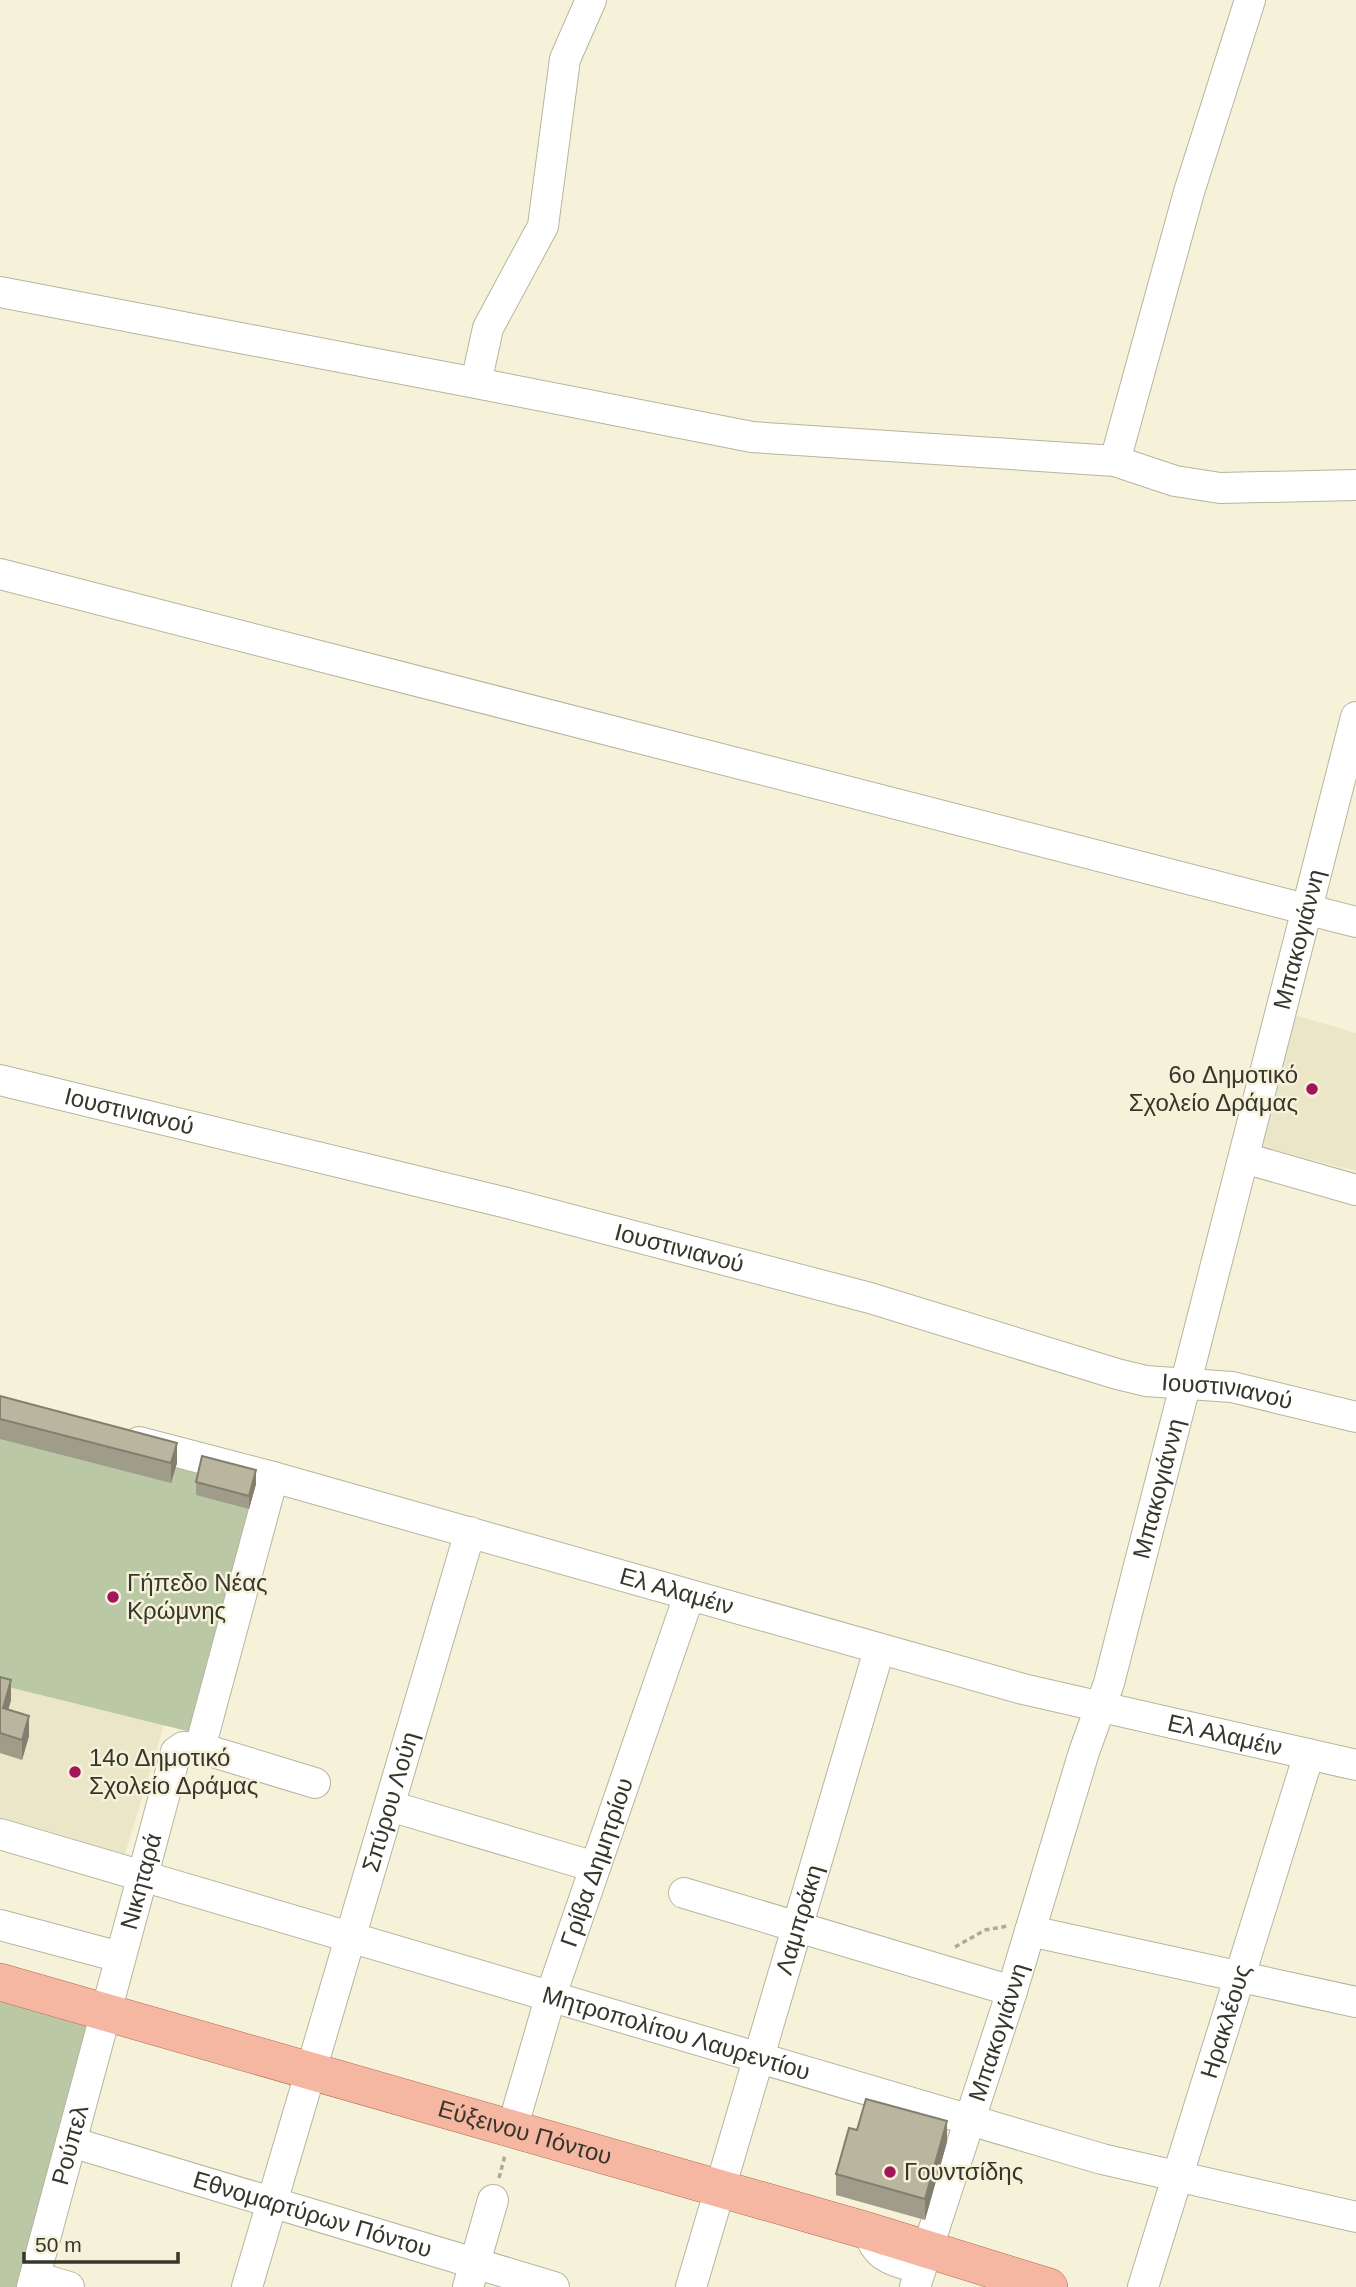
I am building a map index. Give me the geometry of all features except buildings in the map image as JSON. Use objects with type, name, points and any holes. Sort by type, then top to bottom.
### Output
[{"type":"main road","name":"Εύξεινου Πόντου","points":[[0,1982],[868,2231],[1049,2287]]},
{"type":"street","points":[[475,383],[488,328],[544,226],[565,59],[591,0]]},
{"type":"street","points":[[1115,461],[1189,192],[1250,0]]},
{"type":"street","points":[[0,292],[752,437],[1115,461],[1175,481],[1211,487],[1356,485]]},
{"type":"street","points":[[0,575],[1356,922]]},
{"type":"street","name":"Μπακογιάννη","points":[[915,2287],[1012,1991],[1080,1763],[1101,1708],[1187,1383],[1356,717]]},
{"type":"street","name":"Ιουστινιανού","points":[[0,1080],[503,1202],[870,1298],[1116,1374],[1146,1381],[1232,1387],[1356,1417]]},
{"type":"street","points":[[1244,1158],[1356,1190]]},
{"type":"street","name":"Ελ Αλαμέιν","points":[[117,1437],[470,1532],[879,1650],[1101,1708],[1356,1765]]},
{"type":"street","name":"Νικηταρά","points":[[106,2013],[142,1874],[189,1749],[273,1477]]},
{"type":"street","name":"Σπύρου Λούη","points":[[247,2287],[470,1532]]},
{"type":"street","name":"Γρίβα Δημητρίου","points":[[512,2129],[551,1995],[689,1596]]},
{"type":"street","name":"Λαμπράκη","points":[[691,2287],[879,1650]]},
{"type":"street","points":[[189,1749],[315,1783]]},
{"type":"street","name":"Ηρακλέους","points":[[1143,2287],[1309,1755]]},
{"type":"street","points":[[390,1806],[595,1867]]},
{"type":"street","name":"Μητροπολίτου Λαυρεντίου","points":[[0,1834],[760,2056],[970,2121],[1176,2178],[1356,2217]]},
{"type":"street","points":[[684,1893],[1012,1991]]},
{"type":"street","points":[[0,1925],[120,1957]]},
{"type":"street","points":[[1030,1931],[1356,2001]]},
{"type":"street","name":"Ρούπελ","points":[[34,2282],[106,2013]]},
{"type":"street","name":"Εθνομαρτύρων Πόντου","points":[[71,2142],[273,2202],[471,2275],[554,2287]]},
{"type":"street","points":[[471,2275],[493,2200]]},
{"type":"street","points":[[34,2282],[69,2287]]},
{"type":"path","points":[[940,1969],[955,1947],[985,1930],[1002,1926],[1030,1931]]},
{"type":"path","points":[[493,2200],[512,2129]]},
{"type":"shaded area","name":"6o Δημοτικό Σχολείο Δράμας","points":[[1287,1013],[1356,1033],[1356,1171],[1254,1145]]},
{"type":"shaded area","name":"14ο Δημοτικό Σχολείο Δράμας","points":[[0,1685],[164,1725],[125,1854],[0,1820]]},
{"type":"green space","name":"Γήπεδο Νέας Κρώμνης","points":[[0,1416],[256,1484],[191,1732],[0,1685]]},
{"type":"green space","points":[[0,2000],[97,2028],[24,2287],[0,2287]]},
{"type":"place","name":"6o Δημοτικό Σχολείο Δράμας","points":[[1312,1089]]},
{"type":"place","name":"Γήπεδο Νέας Κρώμνης","points":[[113,1597]]},
{"type":"place","name":"14ο Δημοτικό Σχολείο Δράμας","points":[[75,1772]]},
{"type":"place","name":"Γουντσίδης","points":[[890,2172]]}]
